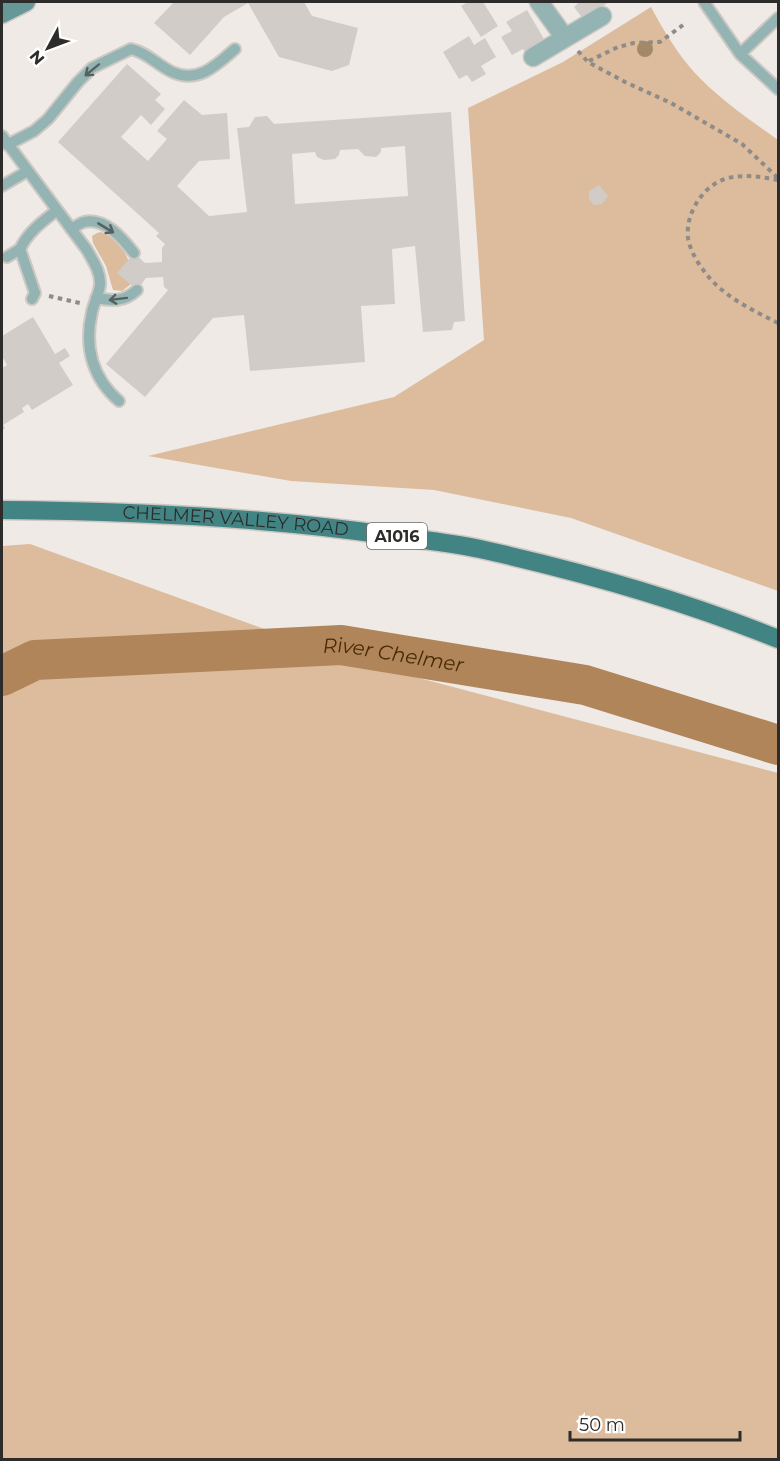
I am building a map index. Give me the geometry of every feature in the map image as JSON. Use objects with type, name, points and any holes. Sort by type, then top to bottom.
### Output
[{"type":"main road","name":"CHELMER VALLEY ROAD","points":[[2,510],[110,511],[228,517],[353,530],[478,548],[609,583],[730,620],[778,639]]},
{"type":"street","points":[[2,14],[26,2]]},
{"type":"street","points":[[539,2],[565,38]]},
{"type":"street","points":[[533,57],[602,16]]},
{"type":"lane","points":[[704,2],[740,54],[778,89]]},
{"type":"lane","points":[[740,54],[778,18]]},
{"type":"lane","points":[[119,400],[101,382],[92,362],[88,339],[90,319],[100,285],[97,268],[71,229],[4,141],[34,131],[63,103],[78,82],[92,68],[131,49],[143,52],[173,73],[194,77],[214,68],[235,49]]},
{"type":"lane","points":[[2,186],[26,172]]},
{"type":"lane","points":[[7,257],[20,249],[38,225],[56,211]]},
{"type":"lane","points":[[71,229],[84,222],[96,222],[122,238],[134,253]]},
{"type":"lane","points":[[20,249],[35,292],[32,299]]},
{"type":"lane","points":[[96,298],[114,302],[128,298],[137,290]]},
{"type":"path","points":[[588,62],[618,47],[634,43],[660,42],[683,25]]},
{"type":"path","points":[[565,38],[588,62],[671,104],[742,144],[778,179]]},
{"type":"path","points":[[778,179],[741,176],[725,179],[707,190],[694,208],[688,225],[688,239],[705,273],[742,305],[778,323]]},
{"type":"shaded area","points":[[651,7],[682,58],[704,83],[778,140],[778,591],[571,518],[434,490],[291,481],[148,456],[394,397],[484,340],[468,108],[563,62]]},
{"type":"shaded area","points":[[101,232],[121,247],[131,268],[131,284],[122,291],[113,290],[106,266],[93,243],[92,236]]},
{"type":"shaded area","points":[[30,544],[347,659],[778,773],[778,1459],[2,1459],[2,546]]},
{"type":"building","points":[[174,2],[304,2],[312,16],[358,28],[349,65],[332,71],[279,57],[248,3],[224,17],[190,55],[154,23]]},
{"type":"building","points":[[468,2],[483,2],[498,26],[481,37],[461,6]]},
{"type":"building","points":[[579,2],[609,2],[583,19],[574,7]]},
{"type":"building","points":[[527,10],[544,39],[525,52],[523,49],[512,55],[501,37],[512,31],[506,22]]},
{"type":"building","points":[[469,36],[474,45],[485,38],[496,57],[481,66],[486,74],[472,82],[467,75],[459,79],[443,52]]},
{"type":"building","points":[[127,64],[161,94],[155,100],[165,109],[151,125],[141,115],[121,137],[148,161],[167,139],[157,131],[184,100],[202,115],[227,113],[230,159],[199,161],[177,186],[209,216],[247,212],[237,128],[249,127],[255,117],[267,116],[274,124],[451,112],[465,321],[454,322],[452,330],[423,332],[415,246],[392,249],[395,304],[361,306],[365,362],[250,371],[244,315],[213,318],[145,397],[106,364],[168,290],[164,287],[163,277],[146,278],[137,290],[117,273],[134,253],[145,263],[162,262],[162,248],[165,244],[156,236],[159,233],[58,142]],"holes":[[[405,146],[408,196],[295,204],[292,154],[315,152],[317,157],[324,160],[335,159],[340,150],[358,149],[365,156],[376,157],[381,152],[381,148]]]},
{"type":"building","points":[[599,185],[608,196],[602,204],[594,205],[589,199],[589,191]]},
{"type":"building","points":[[33,317],[55,354],[65,348],[70,356],[59,363],[73,385],[32,410],[28,404],[22,408],[24,412],[3,425],[5,428],[2,431],[2,368],[7,365],[2,356],[2,336]]},
{"type":"waterway","name":"River Chelmer","points":[[2,676],[35,660],[341,645],[585,685],[778,745]]}]
